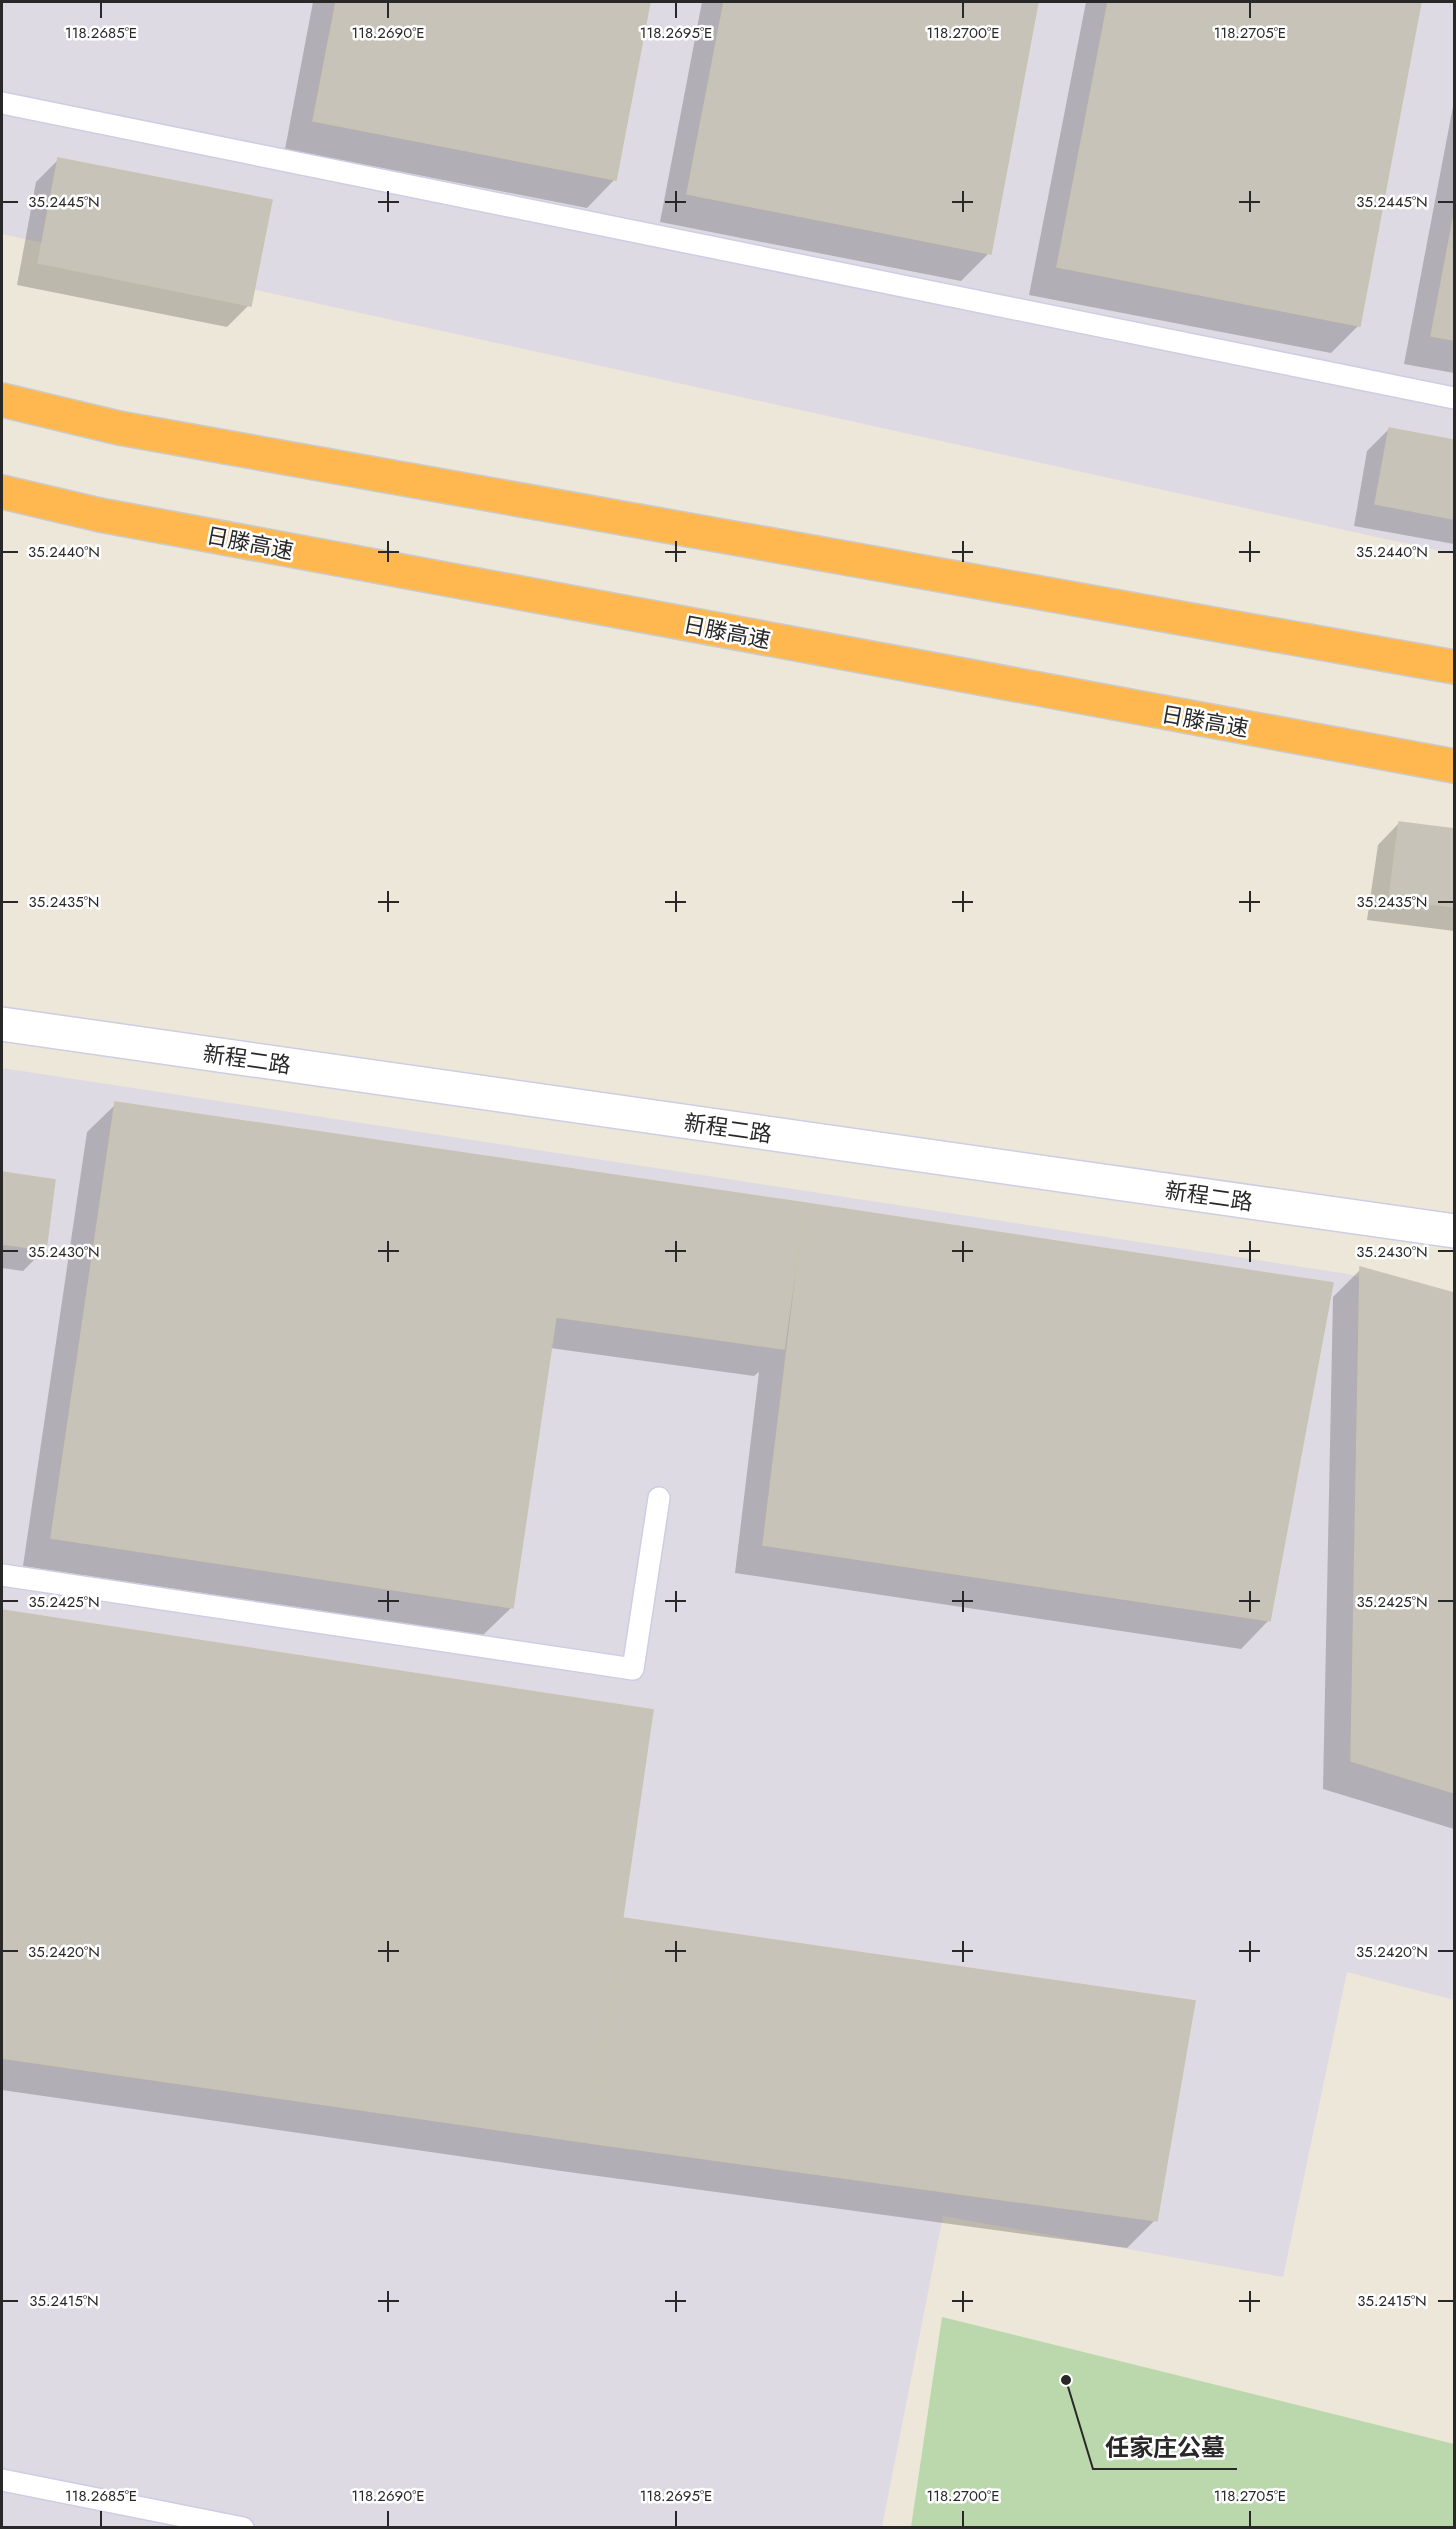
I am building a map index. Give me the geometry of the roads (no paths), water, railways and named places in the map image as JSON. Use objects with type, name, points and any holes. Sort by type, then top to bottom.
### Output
[{"type":"highway","points":[[2,400],[119,428],[1455,667]]},
{"type":"highway","name":"日滕高速","points":[[2,492],[100,515],[1455,766]]},
{"type":"street","name":"新程二路","points":[[2,1024],[1455,1231]]},
{"type":"lane","points":[[2,103],[1455,398]]},
{"type":"lane","points":[[2,1575],[633,1669],[659,1498]]},
{"type":"lane","points":[[2,2480],[243,2528]]},
{"type":"place","name":"任家庄公墓","points":[[1066,2380]]}]
